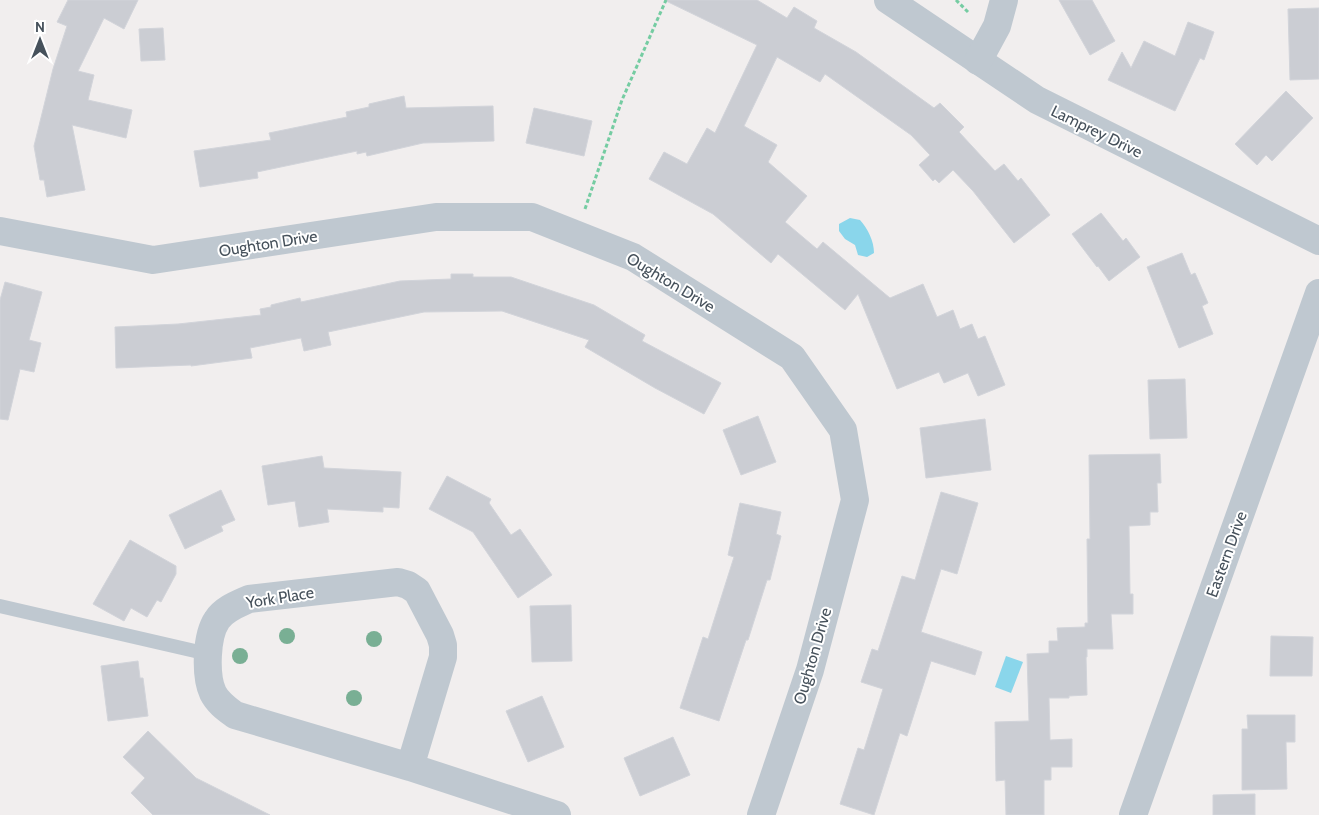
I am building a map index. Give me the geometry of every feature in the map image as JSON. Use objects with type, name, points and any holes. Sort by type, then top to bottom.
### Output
[{"type":"street","name":"Lamprey Drive","points":[[888,0],[1036,100],[1319,240]]},
{"type":"street","points":[[978,61],[997,26],[1004,0]]},
{"type":"street","name":"Oughton Drive","points":[[0,231],[152,260],[436,217],[532,216],[632,257],[792,357],[843,430],[855,500],[810,670],[761,815]]},
{"type":"street","name":"Eastern Drive","points":[[1133,815],[1319,293]]},
{"type":"street","name":"York Place","points":[[410,767],[443,656],[444,645],[417,591],[408,585],[398,582],[249,599],[235,605],[216,621],[208,654],[209,681],[214,694],[222,705],[236,715],[410,767],[557,815]]},
{"type":"lane","points":[[0,606],[208,654]]},
{"type":"path","points":[[576,234],[622,100],[666,0]]},
{"type":"path","points":[[956,0],[968,12]]},
{"type":"water","points":[[850,218],[860,220],[870,235],[874,253],[867,257],[858,255],[855,245],[845,239],[839,231],[839,224]]},
{"type":"water","points":[[1006,656],[1023,662],[1011,693],[995,687]]},
{"type":"building","points":[[68,0],[138,0],[124,29],[104,18],[78,71],[94,75],[88,100],[132,110],[126,138],[72,125],[85,190],[47,197],[44,180],[40,180],[34,146],[53,69],[67,26],[57,22]]},
{"type":"building","points":[[664,0],[757,0],[787,18],[794,7],[817,21],[814,28],[856,52],[934,108],[940,103],[964,127],[959,132],[995,171],[1004,164],[1018,181],[1021,178],[1050,215],[1014,243],[973,191],[953,170],[939,183],[935,179],[933,181],[919,165],[930,155],[911,135],[825,74],[820,82],[777,57],[744,126],[777,145],[768,162],[807,196],[785,222],[817,249],[823,242],[890,298],[923,284],[937,317],[953,310],[960,329],[972,324],[978,339],[985,336],[1005,385],[978,396],[968,373],[944,383],[939,372],[897,389],[858,294],[845,310],[778,254],[771,263],[713,214],[649,179],[664,152],[687,164],[707,128],[715,133],[757,45]]},
{"type":"building","points":[[1059,0],[1092,0],[1115,41],[1090,55]]},
{"type":"building","points":[[1319,8],[1319,79],[1290,80],[1288,9]]},
{"type":"building","points":[[1188,22],[1214,32],[1204,60],[1200,58],[1175,111],[1108,80],[1122,52],[1131,68],[1144,41],[1175,56]]},
{"type":"building","points":[[163,28],[165,60],[141,61],[139,29]]},
{"type":"building","points":[[1286,91],[1313,118],[1272,161],[1266,155],[1257,165],[1235,144]]},
{"type":"building","points":[[404,96],[406,108],[493,106],[494,141],[423,143],[367,156],[366,152],[357,154],[357,151],[257,172],[258,178],[200,187],[194,151],[271,140],[269,133],[347,117],[346,112],[369,107],[369,104]]},
{"type":"building","points":[[534,108],[592,121],[584,156],[526,143]]},
{"type":"building","points":[[1101,213],[1123,241],[1126,238],[1140,257],[1109,281],[1072,234]]},
{"type":"building","points":[[1182,253],[1191,275],[1195,273],[1208,303],[1202,306],[1213,334],[1179,348],[1147,267]]},
{"type":"building","points":[[451,274],[473,274],[473,277],[511,277],[594,305],[645,335],[642,341],[721,383],[704,414],[585,347],[589,340],[502,311],[424,312],[328,332],[331,345],[304,351],[301,338],[250,348],[252,358],[191,366],[116,368],[115,327],[178,324],[261,315],[260,309],[300,298],[301,302],[400,281],[451,279]]},
{"type":"building","points":[[5,282],[42,292],[29,340],[41,343],[34,372],[20,369],[8,420],[0,419],[0,300]]},
{"type":"building","points":[[1185,379],[1187,438],[1150,439],[1148,380]]},
{"type":"building","points":[[758,416],[776,462],[741,475],[723,430]]},
{"type":"building","points":[[985,419],[991,470],[926,478],[920,428]]},
{"type":"building","points":[[1160,454],[1161,483],[1157,483],[1158,512],[1150,512],[1150,525],[1129,526],[1130,594],[1133,594],[1133,614],[1111,614],[1113,649],[1087,649],[1087,695],[1069,696],[1069,698],[1049,698],[1050,740],[1072,739],[1072,767],[1051,767],[1051,780],[1044,780],[1044,815],[1006,815],[1005,780],[996,781],[995,722],[1029,721],[1027,654],[1049,653],[1049,641],[1058,641],[1057,628],[1085,627],[1085,623],[1088,623],[1089,455]]},
{"type":"building","points":[[322,456],[324,468],[401,472],[399,508],[383,507],[383,512],[327,509],[329,522],[299,527],[295,501],[268,505],[262,466]]},
{"type":"building","points":[[447,476],[491,499],[489,503],[511,535],[520,529],[552,575],[518,598],[473,532],[429,509]]},
{"type":"building","points":[[221,490],[235,520],[221,526],[223,531],[185,549],[169,515]]},
{"type":"building","points":[[941,492],[978,503],[957,574],[941,569],[921,632],[982,652],[975,675],[931,661],[907,736],[900,733],[874,815],[840,804],[858,748],[864,750],[883,689],[861,682],[872,649],[878,651],[902,576],[915,580]]},
{"type":"building","points":[[740,503],[781,512],[776,534],[781,536],[770,580],[767,580],[719,721],[680,708],[703,637],[708,639],[734,557],[728,555]]},
{"type":"building","points":[[130,540],[176,566],[176,574],[161,602],[157,600],[147,617],[131,608],[124,621],[93,604]]},
{"type":"building","points":[[571,605],[572,661],[532,662],[530,606]]},
{"type":"building","points":[[1271,636],[1313,637],[1312,676],[1270,676]]},
{"type":"building","points":[[138,661],[140,678],[143,678],[148,716],[108,721],[101,666]]},
{"type":"building","points":[[542,696],[564,747],[528,762],[506,711]]},
{"type":"building","points":[[1247,715],[1295,715],[1295,742],[1286,742],[1287,789],[1242,790],[1242,729],[1248,729]]},
{"type":"building","points":[[148,731],[196,778],[270,815],[153,815],[131,793],[145,778],[123,757]]},
{"type":"building","points":[[673,737],[690,775],[640,796],[624,758]]},
{"type":"building","points":[[1255,794],[1255,815],[1213,815],[1213,795]]}]
